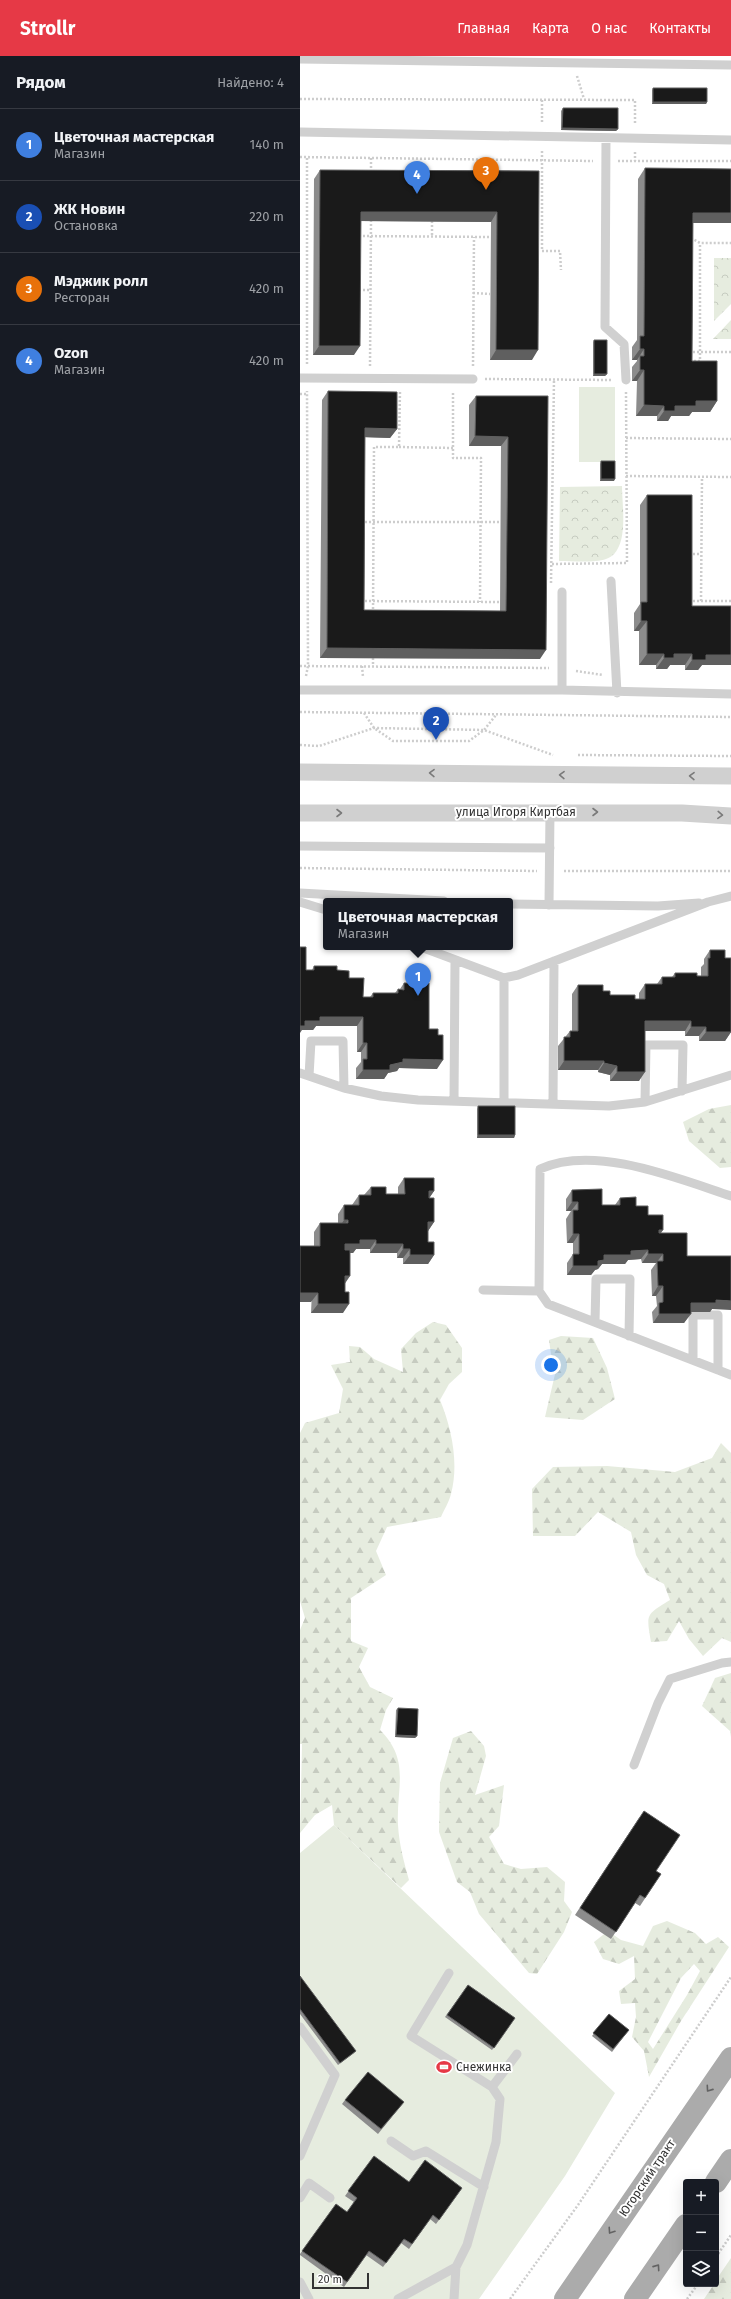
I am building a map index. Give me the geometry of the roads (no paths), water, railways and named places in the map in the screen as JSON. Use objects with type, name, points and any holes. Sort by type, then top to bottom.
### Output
[{"type":"main road","name":"Югорский тракт","points":[[565,2299],[731,2058]]},
{"type":"main road","points":[[718,2179],[731,2160]]},
{"type":"main road","points":[[634,2299],[683,2229]]},
{"type":"street","points":[[300,772],[731,776]]},
{"type":"street","name":"улица Игоря Киртбая","points":[[300,813],[550,812],[682,813],[731,816]]},
{"type":"lane","points":[[300,59],[584,59],[731,63]]},
{"type":"lane","points":[[300,132],[731,140]]},
{"type":"lane","points":[[606,138],[605,327],[624,344],[626,380]]},
{"type":"lane","points":[[303,378],[473,379]]},
{"type":"lane","points":[[611,581],[617,692]]},
{"type":"lane","points":[[562,592],[562,690]]},
{"type":"lane","points":[[302,690],[562,690],[731,694]]},
{"type":"lane","points":[[549,905],[550,812]]},
{"type":"lane","points":[[300,846],[550,848]]},
{"type":"lane","points":[[300,893],[342,898]]},
{"type":"lane","points":[[428,950],[504,978],[518,975],[708,902],[731,896]]},
{"type":"lane","points":[[300,902],[323,909]]},
{"type":"lane","points":[[513,904],[658,906],[708,902]]},
{"type":"lane","points":[[658,906],[662,912],[663,920]]},
{"type":"lane","points":[[454,1101],[455,961]]},
{"type":"lane","points":[[553,1104],[554,961]]},
{"type":"lane","points":[[504,978],[504,1102]]},
{"type":"lane","points":[[309,1076],[311,1041],[343,1041],[344,1088]]},
{"type":"lane","points":[[646,1102],[646,1045],[683,1045],[682,1091]]},
{"type":"lane","points":[[300,1073],[344,1088],[381,1096],[454,1101],[609,1106],[646,1102],[731,1075]]},
{"type":"lane","points":[[731,1196],[648,1169],[602,1162],[587,1160],[555,1162],[540,1169],[539,1291],[548,1304],[731,1375]]},
{"type":"lane","points":[[595,1322],[596,1278],[630,1279],[629,1336]]},
{"type":"lane","points":[[483,1290],[539,1291]]},
{"type":"lane","points":[[693,1360],[692,1315],[718,1315],[718,1370]]},
{"type":"lane","points":[[634,1765],[658,1703],[670,1679],[722,1663],[731,1662]]},
{"type":"lane","points":[[449,1973],[411,2036],[492,2087],[500,2099],[497,2135],[484,2187],[467,2245],[456,2267],[454,2299]]},
{"type":"lane","points":[[300,2027],[334,2075],[300,2156]]},
{"type":"lane","points":[[492,2087],[518,2054]]},
{"type":"lane","points":[[391,2141],[412,2156],[426,2151],[484,2187]]},
{"type":"lane","points":[[300,2198],[309,2183],[330,2198]]},
{"type":"lane","points":[[398,2299],[456,2267]]},
{"type":"lane","points":[[300,2282],[309,2299]]},
{"type":"place","name":"Мэджик ролл","points":[[486,190]]},
{"type":"place","name":"Ozon","points":[[417,194]]},
{"type":"place","name":"ЖК Новин","points":[[436,740]]},
{"type":"place","name":"Цветочная мастерская","points":[[418,996]]},
{"type":"place","name":"Снежинка","points":[[444,2067]]}]
